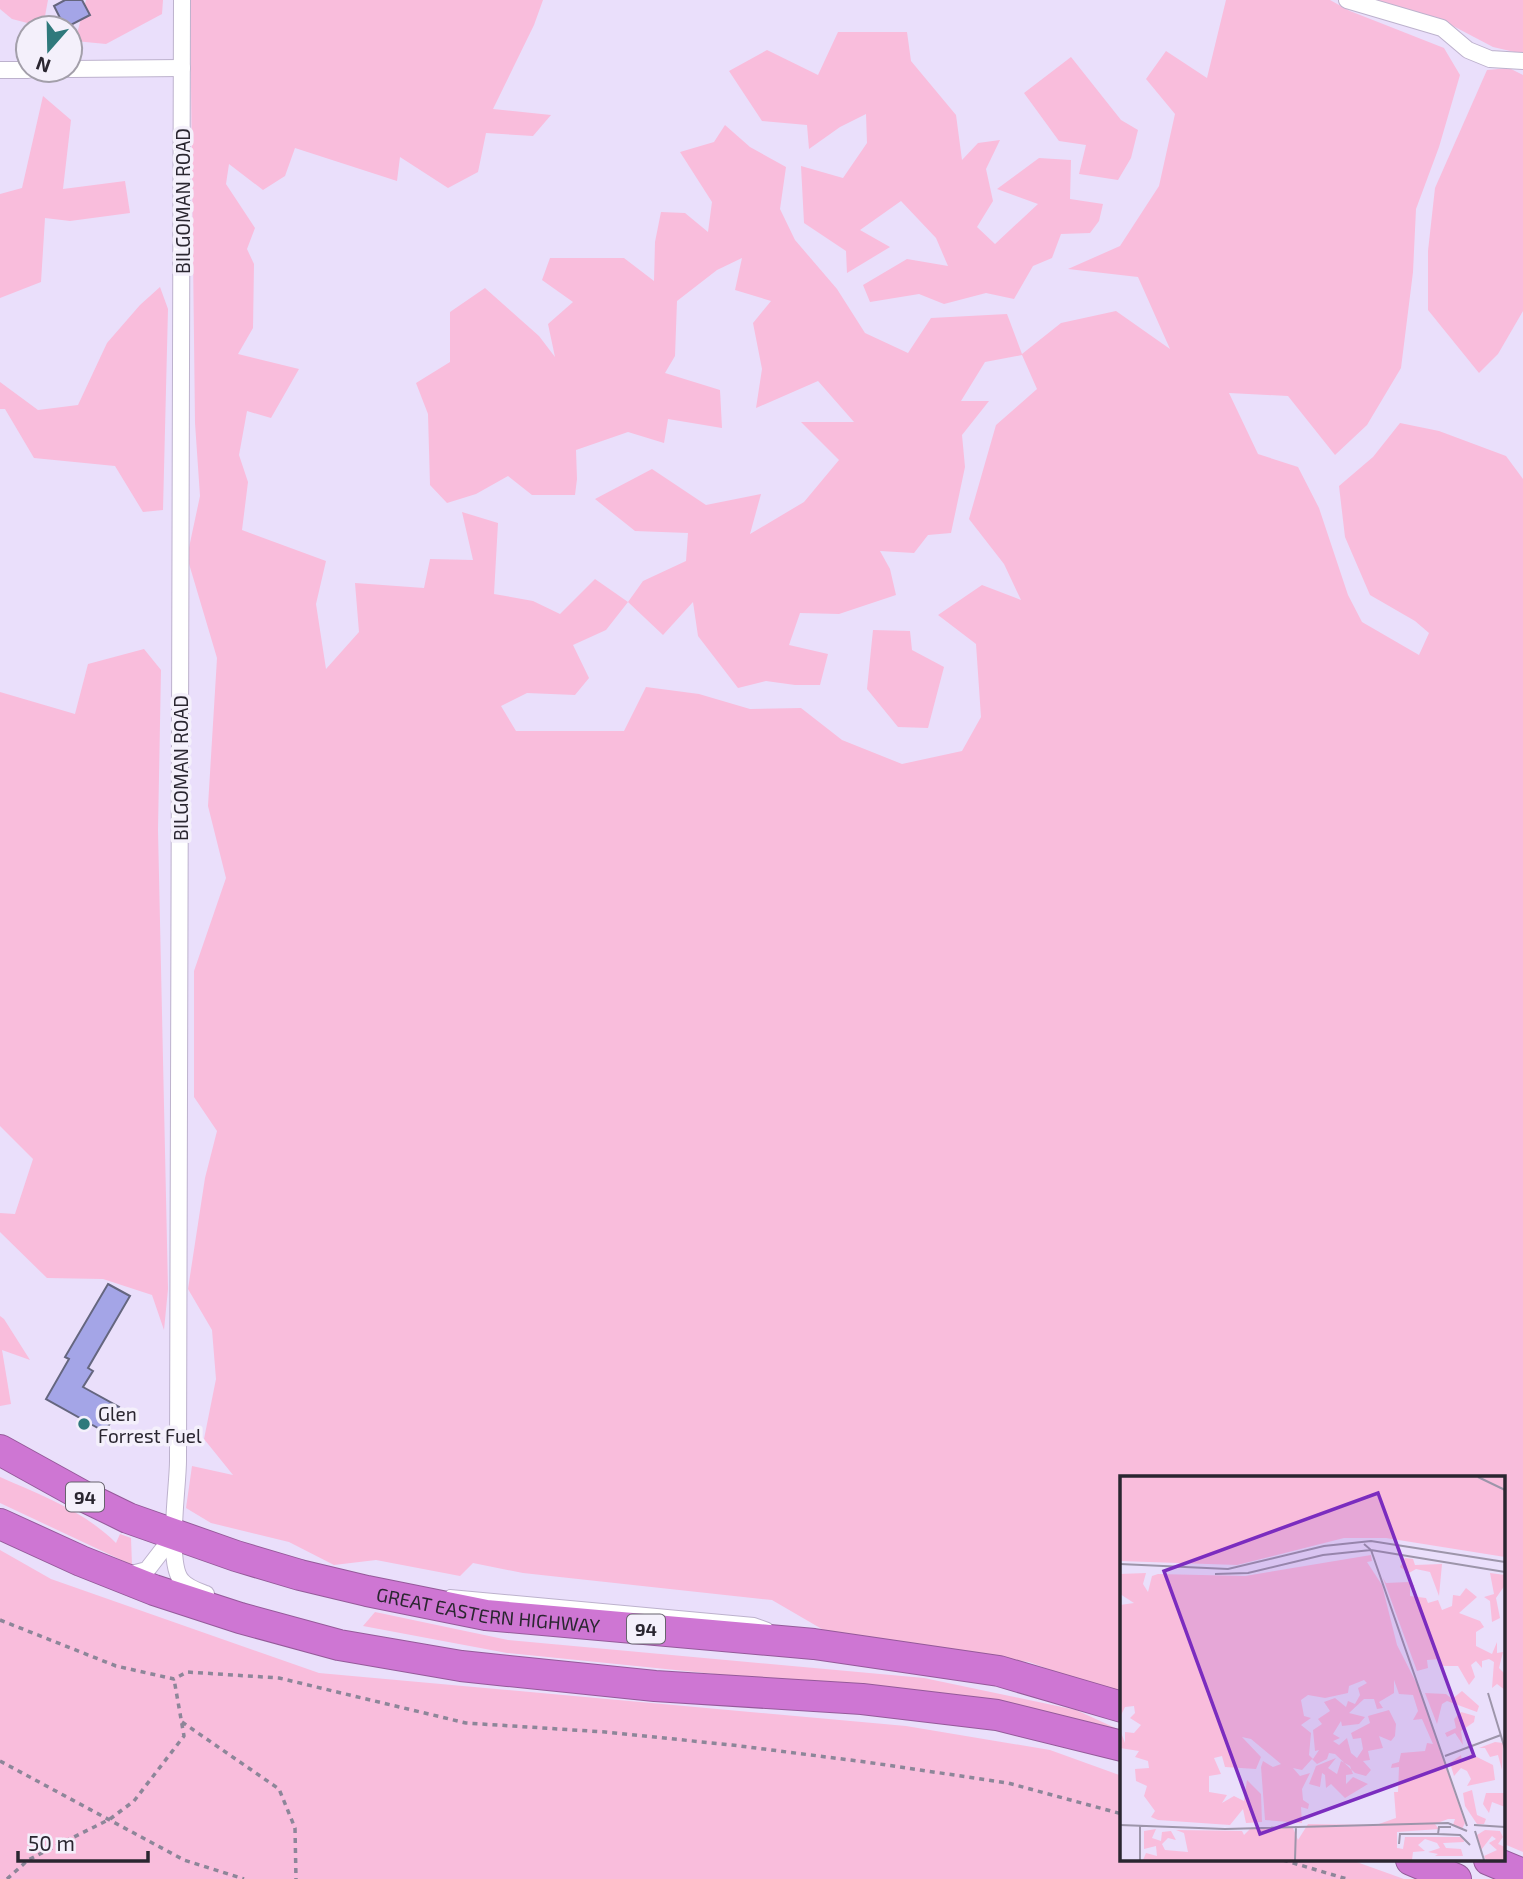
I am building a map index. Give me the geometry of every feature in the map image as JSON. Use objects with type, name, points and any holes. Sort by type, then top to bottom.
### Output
[{"type":"highway","name":"GREAT EASTERN HIGHWAY","points":[[0,1450],[128,1518],[300,1575],[367,1591],[486,1615],[814,1644],[999,1671],[1120,1706]]},
{"type":"highway","points":[[0,1524],[154,1590],[240,1618],[339,1645],[461,1666],[655,1686],[876,1700],[997,1716],[1120,1746]]},
{"type":"highway","points":[[1416,1862],[1456,1879]]},
{"type":"highway","points":[[1494,1862],[1523,1874]]},
{"type":"street","name":"BILGOMAN ROAD","points":[[182,0],[178,1461],[175,1569],[182,1582],[217,1599],[240,1618]]},
{"type":"street","points":[[1347,0],[1442,28],[1468,50],[1490,59],[1523,61]]},
{"type":"street","points":[[84,69],[182,68]]},
{"type":"street","points":[[121,1577],[147,1570],[174,1535]]},
{"type":"path","points":[[0,1620],[116,1666],[174,1679],[187,1672],[279,1678],[356,1699],[466,1723],[606,1732],[866,1762],[1008,1783],[1120,1813]]},
{"type":"path","points":[[7,1879],[28,1860],[110,1819],[134,1801],[184,1736],[174,1679]]},
{"type":"path","points":[[181,1721],[279,1789],[295,1828],[296,1879]]},
{"type":"path","points":[[0,1762],[184,1860],[244,1879]]},
{"type":"path","points":[[1290,1862],[1347,1879]]},
{"type":"shaded area","points":[[0,0],[48,0],[45,14],[14,14],[14,20],[0,9]]},
{"type":"shaded area","points":[[86,0],[163,0],[162,14],[106,44],[84,42],[82,14]]},
{"type":"shaded area","points":[[190,0],[543,0],[534,25],[493,109],[551,115],[533,136],[486,133],[478,172],[448,188],[400,157],[397,181],[295,148],[285,176],[263,190],[229,164],[226,184],[255,228],[247,249],[254,264],[253,328],[238,354],[299,369],[271,418],[247,411],[239,455],[248,482],[242,530],[326,561],[316,604],[326,669],[359,632],[355,583],[424,588],[430,559],[473,560],[462,512],[498,523],[494,594],[533,601],[560,614],[595,579],[628,602],[643,581],[686,561],[688,533],[635,531],[595,499],[652,469],[706,505],[761,494],[750,534],[804,502],[839,460],[801,422],[854,422],[818,381],[756,408],[762,369],[753,323],[771,301],[735,290],[742,258],[717,270],[677,301],[675,356],[665,373],[720,390],[722,428],[668,419],[664,443],[628,432],[576,450],[575,495],[532,495],[508,476],[476,494],[447,503],[430,485],[428,414],[416,383],[450,362],[450,312],[485,288],[539,336],[555,357],[548,324],[573,302],[542,280],[550,258],[624,258],[654,281],[655,242],[661,212],[685,213],[708,232],[712,202],[680,152],[714,142],[725,125],[750,147],[786,167],[780,209],[795,240],[837,289],[865,333],[908,353],[931,318],[1007,314],[1022,354],[1061,323],[1116,311],[1170,349],[1138,277],[1068,269],[1120,246],[1159,186],[1175,114],[1146,79],[1166,51],[1207,78],[1226,0],[1330,0],[1350,11],[1444,48],[1460,75],[1439,147],[1416,209],[1413,272],[1401,368],[1367,425],[1335,455],[1288,396],[1229,393],[1258,454],[1298,467],[1319,508],[1348,595],[1362,622],[1419,655],[1429,633],[1415,621],[1370,595],[1345,537],[1339,486],[1373,457],[1400,423],[1439,431],[1506,456],[1523,479],[1523,1852],[1506,1845],[1506,1476],[1120,1476],[1120,1695],[1029,1662],[839,1639],[772,1600],[523,1573],[473,1563],[460,1576],[376,1560],[334,1565],[289,1542],[211,1523],[186,1508],[192,1466],[233,1475],[204,1439],[216,1379],[212,1330],[188,1289],[205,1178],[217,1131],[194,1097],[194,971],[226,878],[208,806],[217,658],[187,557],[200,496],[195,423]],"holes":[[[1022,355],[1037,389],[996,425],[969,519],[1004,564],[1021,600],[982,585],[938,615],[976,644],[981,717],[962,751],[902,764],[842,740],[801,708],[750,709],[699,694],[646,687],[624,731],[516,731],[501,706],[527,693],[575,695],[589,678],[573,645],[606,630],[628,602],[663,635],[693,602],[698,636],[738,688],[766,681],[820,685],[828,654],[789,645],[800,613],[839,614],[896,595],[890,569],[880,551],[914,553],[928,535],[951,533],[965,467],[962,435],[989,401],[961,401],[985,362]]]},
{"type":"shaded area","points":[[1359,0],[1523,0],[1523,54],[1493,47],[1436,17],[1382,9]]},
{"type":"shaded area","points":[[838,32],[907,32],[911,61],[956,115],[962,160],[978,143],[1000,140],[986,169],[993,201],[977,227],[995,244],[1038,204],[997,189],[1039,158],[1071,160],[1070,199],[1103,204],[1099,221],[1090,233],[1061,234],[1052,258],[1033,266],[1014,299],[986,293],[944,304],[919,294],[870,302],[863,285],[907,259],[948,266],[936,238],[901,201],[860,230],[890,247],[847,273],[846,251],[804,223],[801,166],[843,178],[867,143],[866,114],[840,127],[809,149],[807,125],[762,121],[729,71],[767,50],[818,75]]},
{"type":"shaded area","points":[[1071,57],[1121,120],[1138,130],[1131,158],[1118,180],[1079,174],[1086,145],[1059,141],[1024,93]]},
{"type":"shaded area","points":[[1509,68],[1523,75],[1523,311],[1498,354],[1479,373],[1428,310],[1428,251],[1435,188],[1487,70]]},
{"type":"shaded area","points":[[43,96],[71,120],[63,189],[125,181],[130,213],[70,221],[45,218],[41,282],[0,298],[0,194],[22,188]]},
{"type":"shaded area","points":[[160,287],[168,309],[163,510],[143,512],[115,466],[34,458],[5,409],[0,409],[0,382],[38,410],[78,405],[107,343],[140,305]]},
{"type":"shaded area","points":[[873,630],[910,631],[912,650],[944,667],[928,728],[898,727],[867,689]]},
{"type":"shaded area","points":[[144,649],[161,670],[158,830],[168,1289],[164,1330],[152,1295],[103,1279],[47,1278],[0,1232],[0,1213],[15,1214],[33,1159],[0,1126],[0,692],[75,714],[88,664]]},
{"type":"shaded area","points":[[0,1316],[30,1360],[2,1350],[11,1404],[0,1406]]},
{"type":"shaded area","points":[[0,1477],[76,1513],[116,1543],[120,1534],[131,1538],[132,1565],[0,1503]]},
{"type":"shaded area","points":[[0,1550],[51,1579],[319,1673],[906,1726],[1050,1750],[1120,1775],[1120,1862],[1357,1862],[1404,1879],[0,1879]]},
{"type":"shaded area","points":[[375,1612],[508,1640],[924,1678],[1076,1710],[1120,1731],[1059,1723],[960,1695],[783,1681],[507,1653],[363,1626]]},
{"type":"building","points":[[65,0],[82,0],[90,15],[84,18],[84,14],[58,14],[54,6]]},
{"type":"building","points":[[108,1284],[130,1296],[88,1368],[93,1371],[83,1387],[119,1407],[105,1432],[46,1399],[69,1359],[65,1357]]},
{"type":"place","name":"Glen Forrest Fuel","points":[[84,1424]]}]
